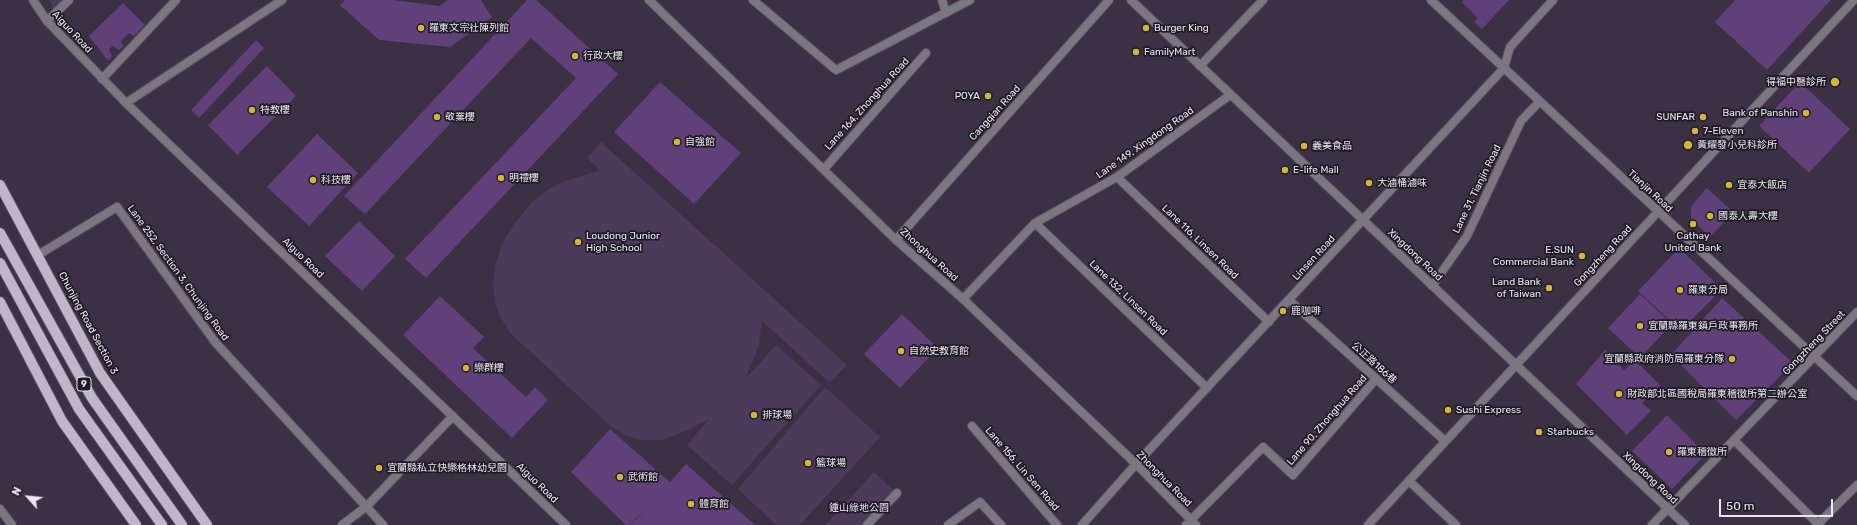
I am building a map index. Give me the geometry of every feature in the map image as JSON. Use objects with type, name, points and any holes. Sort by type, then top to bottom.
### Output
[{"type":"main road","name":"Chunjing Road Section 3","points":[[0,185],[100,374],[207,525]]},
{"type":"main road","name":"9","points":[[0,233],[92,398],[182,525]]},
{"type":"main road","name":"9","points":[[0,263],[79,409],[162,525]]},
{"type":"main road","points":[[0,302],[62,421],[136,525]]},
{"type":"street","name":"Aiguo Road","points":[[33,0],[47,21],[126,103],[566,525]]},
{"type":"street","points":[[47,21],[69,0]]},
{"type":"street","points":[[102,79],[176,0]]},
{"type":"street","points":[[126,103],[282,0]]},
{"type":"street","name":"Zhonghua Road","points":[[649,0],[824,168],[896,240],[963,299],[1136,464],[1191,523]]},
{"type":"street","points":[[753,0],[836,70],[970,0]]},
{"type":"street","points":[[942,0],[946,13]]},
{"type":"street","name":"Cangqian Road","points":[[896,240],[1109,0]]},
{"type":"street","name":"Xingdong Road","points":[[1131,0],[1685,525]]},
{"type":"street","points":[[1200,66],[1263,0]]},
{"type":"street","name":"Tianjin Road","points":[[1431,0],[1857,396]]},
{"type":"street","name":"Linsen Road","points":[[1082,525],[1136,464],[1504,68],[1510,47],[1552,0]]},
{"type":"street","name":"Gongzheng Road","points":[[1368,525],[1854,0]]},
{"type":"street","name":"Lane 164, Zhonghua Road","points":[[824,168],[926,54]]},
{"type":"street","name":"Lane 149, Xingdong Road","points":[[963,299],[1035,223],[1117,177],[1230,95]]},
{"type":"street","name":"Lane 31, Tianjin Road","points":[[1432,286],[1467,236],[1521,121],[1539,102]]},
{"type":"street","name":"Lane 116, Linsen Road","points":[[1117,177],[1269,322]]},
{"type":"street","name":"Lane 252, Section 3, Chunjing Road","points":[[38,255],[117,207],[215,342],[367,506]]},
{"type":"street","name":"Lane 132, Linsen Road","points":[[1035,223],[1207,388]]},
{"type":"street","name":"公正路186巷","points":[[1289,300],[1445,441]]},
{"type":"street","name":"Gongzheng Street","points":[[1652,525],[1857,312]]},
{"type":"street","name":"Lane 90, Zhonghua Road","points":[[1191,523],[1263,447],[1293,475],[1376,380]]},
{"type":"street","points":[[342,525],[367,506],[453,416]]},
{"type":"street","name":"Lane 156, Lin Sen Road","points":[[972,426],[1057,525]]},
{"type":"street","points":[[1734,440],[1818,524],[1857,485]]},
{"type":"street","points":[[1409,481],[1456,525]]},
{"type":"street","points":[[867,525],[897,493]]},
{"type":"street","points":[[948,525],[980,502],[1001,525]]},
{"type":"street","points":[[367,506],[383,525]]},
{"type":"street","points":[[0,509],[12,525]]},
{"type":"green space","points":[[49,0],[64,0],[54,10]]},
{"type":"green space","points":[[601,142],[847,365],[830,383],[762,321],[758,348],[745,379],[776,345],[821,385],[732,485],[687,445],[709,419],[681,433],[662,440],[642,440],[625,435],[613,428],[509,332],[501,318],[495,302],[493,282],[496,262],[503,242],[515,223],[532,202],[547,190],[563,182],[600,170],[587,158]]},
{"type":"green space","name":"籃球場","points":[[825,387],[880,437],[800,525],[776,525],[738,489]]},
{"type":"green space","name":"鍾山綠地公園","points":[[874,472],[893,490],[861,525],[825,525]]},
{"type":"building","name":"羅東文宗社陳列館","points":[[345,0],[393,0],[440,6],[448,0],[481,0],[492,17],[450,47],[379,40],[340,5]]},
{"type":"building","points":[[527,0],[536,0],[618,74],[426,278],[405,259],[576,78],[531,38],[365,214],[344,196]]},
{"type":"building","points":[[1464,0],[1509,0],[1482,29],[1474,22],[1478,18],[1462,2]]},
{"type":"building","points":[[1735,0],[1831,0],[1767,70],[1715,22]]},
{"type":"building","points":[[123,3],[145,25],[134,36],[129,33],[120,42],[124,46],[119,50],[113,46],[109,49],[112,56],[108,61],[89,36]]},
{"type":"building","points":[[256,40],[264,48],[199,118],[191,110]]},
{"type":"building","name":"特教樓","points":[[267,66],[296,96],[237,155],[208,125]]},
{"type":"building","name":"自強館","points":[[660,82],[741,153],[694,204],[614,132]]},
{"type":"building","points":[[1800,82],[1850,129],[1809,173],[1759,126]]},
{"type":"building","name":"科技樓","points":[[317,134],[358,173],[309,226],[267,187]]},
{"type":"building","name":"國泰人壽大樓","points":[[1707,188],[1733,212],[1710,237],[1691,219],[1691,206]]},
{"type":"building","points":[[359,221],[395,256],[362,291],[325,256]]},
{"type":"building","name":"羅東分局","points":[[1679,248],[1722,289],[1681,331],[1638,291]]},
{"type":"building","name":"宜蘭縣羅東鎮戶政事務所","points":[[1640,294],[1672,324],[1640,358],[1608,328]]},
{"type":"building","name":"樂群樓","points":[[440,296],[484,337],[473,348],[526,397],[535,387],[548,400],[512,438],[403,335]]},
{"type":"building","name":"宜蘭縣政府消防局羅東分隊","points":[[1722,298],[1793,363],[1736,420],[1671,355]]},
{"type":"building","name":"自然史教育館","points":[[902,314],[938,348],[900,388],[864,354]]},
{"type":"building","name":"財政部北區國稅局羅東稽徵所第二辦公室","points":[[1605,350],[1624,370],[1634,359],[1660,385],[1642,403],[1651,411],[1627,435],[1576,384]]},
{"type":"building","name":"羅東稽徵所","points":[[1667,415],[1706,454],[1672,489],[1632,451]]},
{"type":"building","points":[[610,429],[670,482],[686,464],[755,525],[631,525],[649,504],[630,525],[626,525],[571,472]]},
{"type":"place","name":"羅東文宗社陳列館","points":[[421,28]]},
{"type":"place","name":"Burger King","points":[[1146,28]]},
{"type":"place","name":"FamilyMart","points":[[1136,52]]},
{"type":"place","name":"行政大樓","points":[[575,56]]},
{"type":"place","name":"得福中醫診所","points":[[1835,82]]},
{"type":"place","name":"POYA","points":[[988,96]]},
{"type":"place","name":"特教樓","points":[[252,110]]},
{"type":"place","name":"Bank of Panshin","points":[[1806,113]]},
{"type":"place","name":"敬業樓","points":[[437,117]]},
{"type":"place","name":"SUNFAR","points":[[1703,117]]},
{"type":"place","name":"7-Eleven","points":[[1695,131]]},
{"type":"place","name":"自強館","points":[[677,142]]},
{"type":"place","name":"黃耀發小兒科診所","points":[[1688,145]]},
{"type":"place","name":"義美食品","points":[[1304,146]]},
{"type":"place","name":"E-life Mall","points":[[1285,170]]},
{"type":"place","name":"明禮樓","points":[[501,178]]},
{"type":"place","name":"科技樓","points":[[313,180]]},
{"type":"place","name":"大滷桶滷味","points":[[1369,183]]},
{"type":"place","name":"宜泰大飯店","points":[[1729,185]]},
{"type":"place","name":"國泰人壽大樓","points":[[1710,216]]},
{"type":"place","name":"Cathay United Bank","points":[[1693,224]]},
{"type":"place","name":"Loudong Junior High School","points":[[578,242]]},
{"type":"place","name":"E.SUN Commercial Bank","points":[[1582,256]]},
{"type":"place","name":"Land Bank of Taiwan","points":[[1549,288]]},
{"type":"place","name":"羅東分局","points":[[1680,290]]},
{"type":"place","name":"鹿咖啡","points":[[1283,311]]},
{"type":"place","name":"宜蘭縣羅東鎮戶政事務所","points":[[1640,326]]},
{"type":"place","name":"自然史教育館","points":[[901,351]]},
{"type":"place","name":"宜蘭縣政府消防局羅東分隊","points":[[1732,359]]},
{"type":"place","name":"樂群樓","points":[[466,368]]},
{"type":"place","name":"財政部北區國稅局羅東稽徵所第二辦公室","points":[[1619,394]]},
{"type":"place","name":"Sushi Express","points":[[1448,410]]},
{"type":"place","name":"排球場","points":[[754,415]]},
{"type":"place","name":"Starbucks","points":[[1539,432]]},
{"type":"place","name":"羅東稽徵所","points":[[1669,452]]},
{"type":"place","name":"籃球場","points":[[808,463]]},
{"type":"place","name":"宜蘭縣私立快樂格林幼兒園","points":[[379,468]]},
{"type":"place","name":"武術館","points":[[620,477]]},
{"type":"place","name":"體育館","points":[[691,504]]}]
